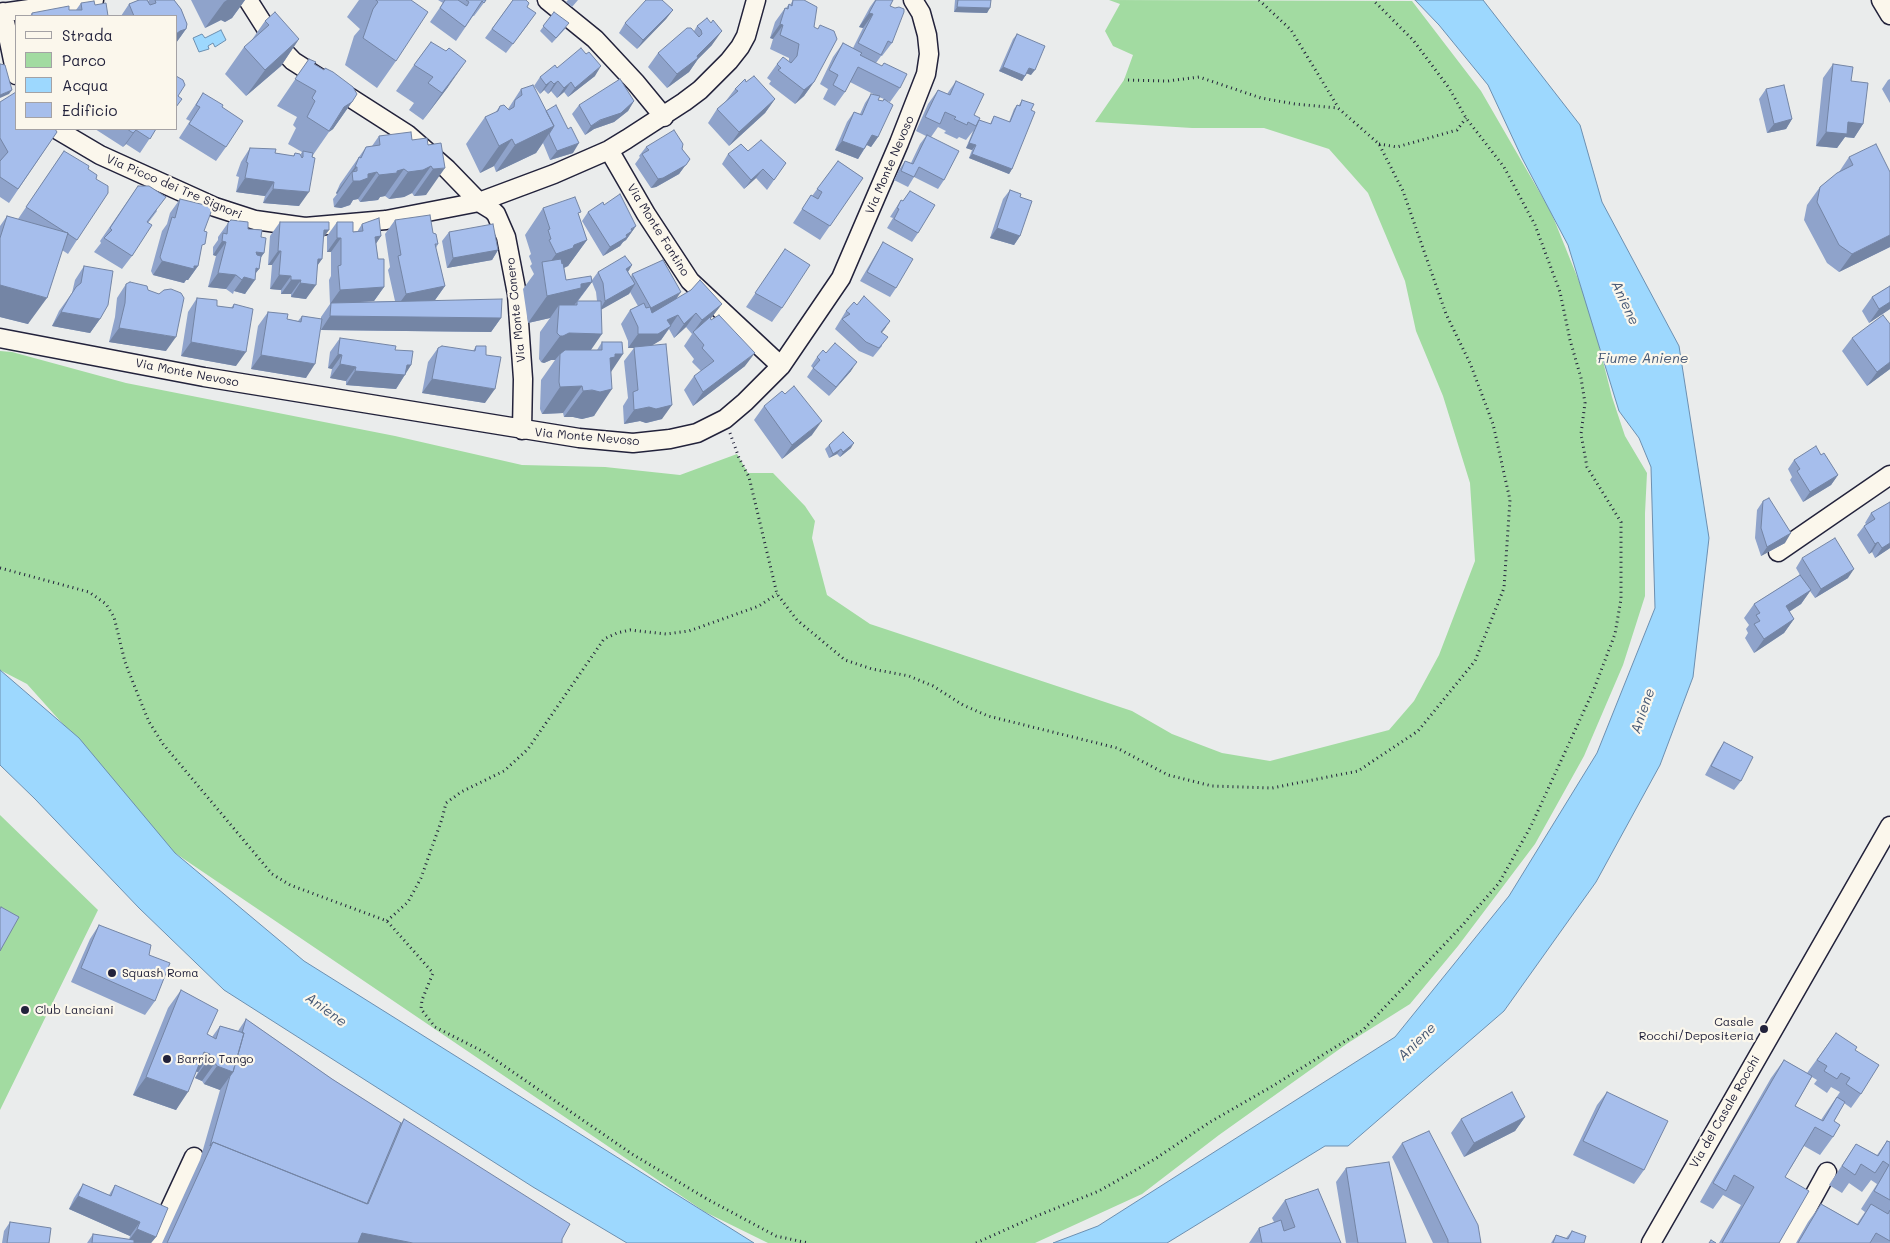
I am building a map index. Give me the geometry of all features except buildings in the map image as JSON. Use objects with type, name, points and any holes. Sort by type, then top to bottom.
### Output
[{"type":"street","points":[[15,70],[2,12],[94,0]]},
{"type":"street","name":"Via Monte Conero","points":[[248,0],[274,41],[289,57],[407,134],[447,169],[478,202],[492,210],[498,218],[505,232],[510,255],[520,332],[523,379],[522,430]]},
{"type":"street","points":[[547,0],[595,39],[636,82],[664,116]]},
{"type":"street","name":"Via Picco dei Tre Signori","points":[[58,130],[100,155],[215,207],[267,223],[305,227],[386,220],[478,202],[554,174],[609,150],[664,116],[700,90],[735,55],[746,36],[756,0]]},
{"type":"street","name":"Via Monte Nevoso","points":[[0,338],[204,377],[579,438],[639,442],[683,437],[711,427],[725,419],[745,402],[781,366],[807,331],[841,278],[923,85],[928,63],[928,44],[921,12],[913,0]]},
{"type":"street","points":[[1881,0],[1890,15]]},
{"type":"street","name":"Via Monte Fantino","points":[[609,150],[646,214],[690,281],[781,366]]},
{"type":"street","points":[[1778,552],[1890,475]]},
{"type":"street","name":"Via del Casale Rocchi","points":[[1651,1243],[1890,826]]},
{"type":"street","points":[[154,1243],[194,1157]]},
{"type":"street","points":[[1788,1243],[1827,1172]]},
{"type":"path","points":[[725,419],[739,458],[749,477],[777,594],[797,620],[845,660],[872,669],[909,676],[934,686],[963,705],[988,716],[1118,748],[1168,775],[1212,786],[1272,788],[1358,771],[1418,731],[1475,662],[1504,588],[1510,500],[1493,424],[1470,362],[1446,314],[1403,191],[1379,144],[1338,108],[1291,30],[1259,0]]},
{"type":"path","points":[[976,1243],[1099,1191],[1155,1159],[1210,1122],[1363,1030],[1459,930],[1499,883],[1531,826],[1594,689],[1615,634],[1621,599],[1621,522],[1588,467],[1581,434],[1585,403],[1581,378],[1570,340],[1560,292],[1535,225],[1504,167],[1466,118],[1449,88],[1413,40],[1372,0]]},
{"type":"path","points":[[1124,80],[1168,81],[1199,77],[1261,98],[1295,104],[1338,108]]},
{"type":"path","points":[[1379,144],[1397,146],[1457,130],[1466,118]]},
{"type":"path","points":[[0,568],[89,592],[106,604],[114,617],[125,662],[149,722],[163,744],[272,874],[290,885],[388,921],[433,973],[422,1000],[421,1009],[434,1027],[484,1052],[632,1154],[707,1199],[776,1236],[808,1243]]},
{"type":"path","points":[[388,921],[408,902],[421,878],[442,820],[446,803],[461,792],[504,770],[528,749],[604,639],[630,630],[666,634],[689,631],[759,606],[777,594]]},
{"type":"green space","points":[[1109,0],[1412,1],[1481,91],[1551,212],[1589,306],[1612,397],[1625,436],[1647,473],[1645,596],[1623,665],[1584,756],[1535,844],[1458,946],[1410,1004],[1348,1043],[1219,1135],[1142,1194],[1035,1243],[768,1243],[705,1212],[175,853],[157,838],[87,751],[27,684],[0,670],[0,351],[12,352],[126,383],[395,436],[522,465],[605,467],[680,475],[737,454],[748,473],[773,473],[805,506],[815,521],[812,538],[827,595],[870,624],[1132,711],[1172,734],[1222,753],[1270,761],[1389,730],[1414,701],[1439,655],[1475,561],[1470,483],[1443,396],[1416,331],[1405,281],[1368,193],[1329,149],[1264,128],[1192,128],[1095,122],[1124,80],[1133,55],[1113,46],[1105,31],[1120,4]]},
{"type":"green space","name":"Club Lanciani","points":[[0,815],[98,910],[0,1110]]},
{"type":"water","name":"Fiume Aniene","points":[[1415,0],[1483,0],[1580,125],[1602,202],[1679,346],[1709,538],[1693,677],[1660,765],[1596,882],[1504,1011],[1348,1146],[1325,1146],[1167,1243],[1053,1243],[1098,1226],[1395,1037],[1509,896],[1597,753],[1655,608],[1651,467],[1639,438],[1619,411],[1568,245],[1522,158],[1488,85],[1439,25]]},
{"type":"water","points":[[221,30],[226,40],[215,47],[213,43],[208,46],[209,49],[199,52],[193,38],[202,34],[205,38]]},
{"type":"water","name":"Aniene","points":[[0,670],[79,738],[175,853],[304,961],[754,1243],[627,1243],[533,1187],[224,990],[139,908],[0,765]]},
{"type":"place","name":"Squash Roma","points":[[112,973]]},
{"type":"place","name":"Club Lanciani","points":[[25,1010]]},
{"type":"place","name":"Casale Rocchi/Depositeria","points":[[1764,1029]]},
{"type":"place","name":"Barrio Tango","points":[[167,1059]]}]
